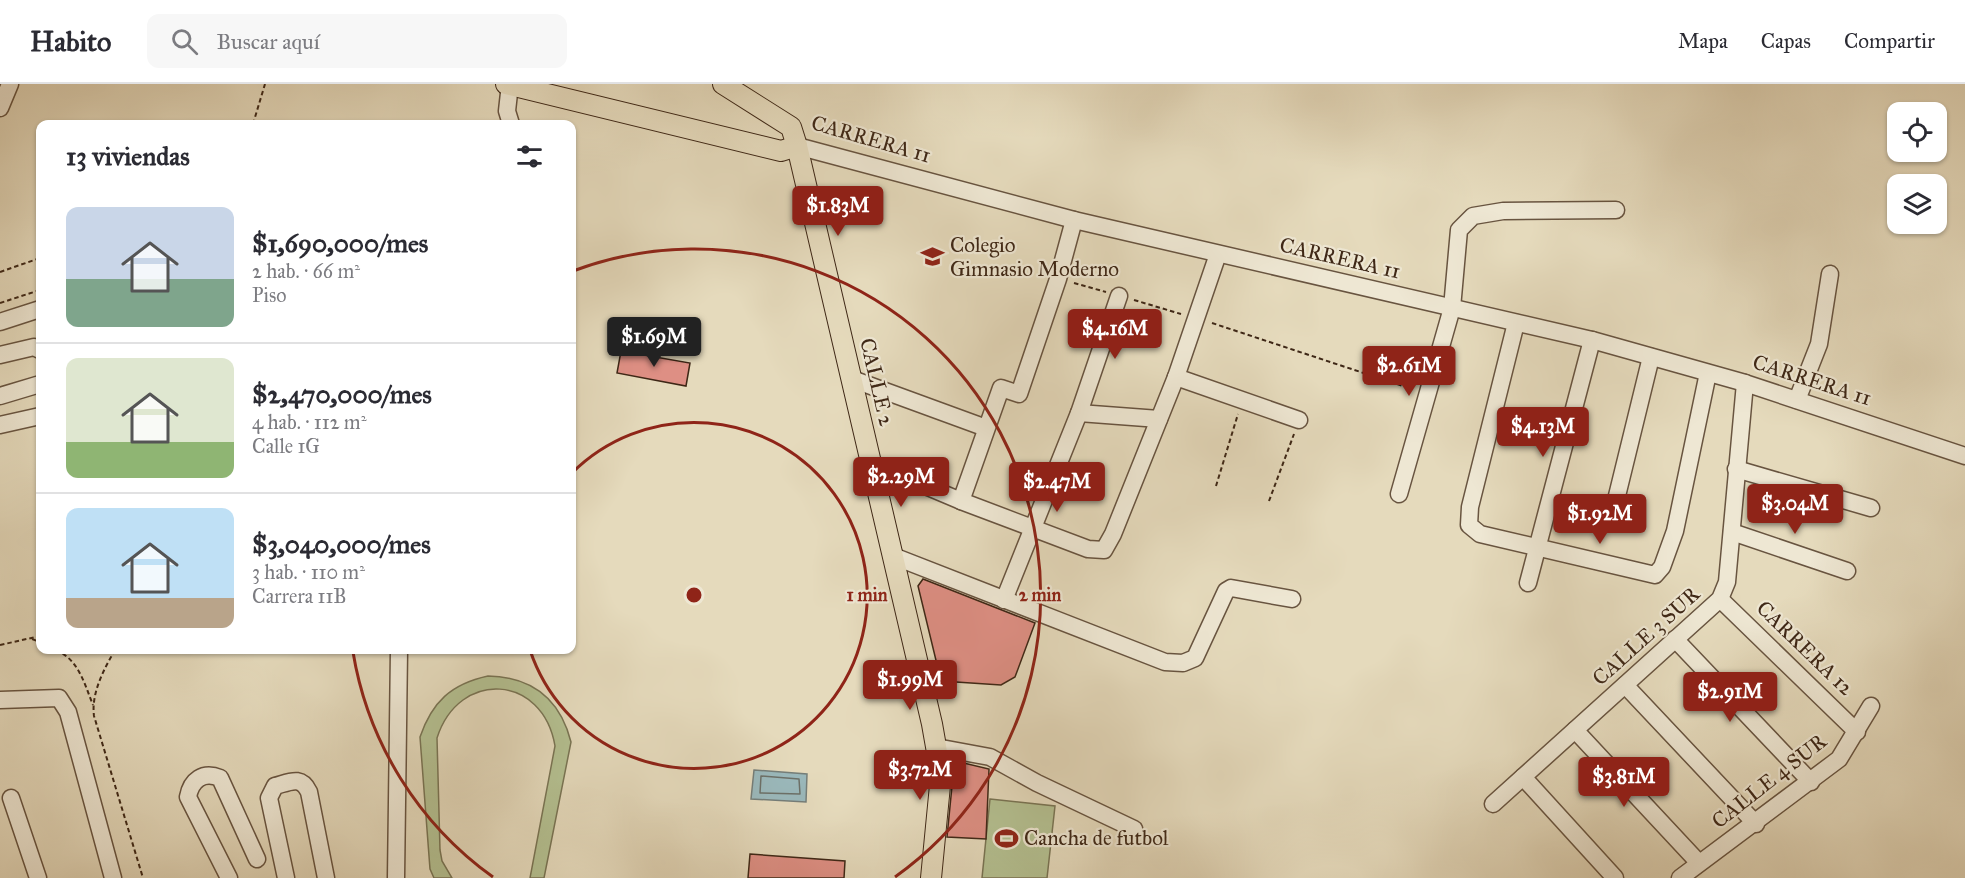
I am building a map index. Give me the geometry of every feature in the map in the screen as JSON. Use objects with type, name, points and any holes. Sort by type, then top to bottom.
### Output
[{"type":"main road","points":[[509,84],[781,152],[797,146]]},
{"type":"main road","name":"CARRERA 11","points":[[723,84],[791,127],[797,146]]},
{"type":"main road","name":"CALLE 2","points":[[797,146],[933,724],[941,775],[931,878]]},
{"type":"street","points":[[0,108],[10,84]]},
{"type":"street","points":[[509,84],[507,111],[510,120]]},
{"type":"street","name":"CARRERA 11","points":[[797,146],[1074,220],[1592,340],[1745,383],[1965,456]]},
{"type":"street","points":[[1400,494],[1452,308],[1459,230],[1473,216],[1503,211],[1616,210]]},
{"type":"street","points":[[961,501],[1001,388],[1019,394],[1058,279],[1074,220]]},
{"type":"street","points":[[871,463],[961,501],[1088,549],[1104,550],[1113,534],[1176,376],[1218,254]]},
{"type":"street","points":[[1797,400],[1819,344],[1830,274]]},
{"type":"street","points":[[1004,600],[1078,413],[1119,296]]},
{"type":"street","points":[[0,321],[36,310]]},
{"type":"street","points":[[1516,323],[1470,507],[1469,525],[1480,534],[1655,575],[1662,567],[1675,531],[1708,373]]},
{"type":"street","points":[[1528,583],[1592,340]]},
{"type":"street","points":[[0,355],[36,348]]},
{"type":"street","points":[[1615,504],[1651,357]]},
{"type":"street","points":[[1176,376],[1299,420]]},
{"type":"street","points":[[852,379],[986,428]]},
{"type":"street","name":"CALLE 3 SUR","points":[[1493,804],[1720,599],[1727,582],[1745,383]]},
{"type":"street","points":[[0,396],[36,385]]},
{"type":"street","points":[[1078,413],[1159,419]]},
{"type":"street","points":[[0,425],[36,417]]},
{"type":"street","points":[[1736,469],[1871,508]]},
{"type":"street","points":[[1732,532],[1847,571]]},
{"type":"street","points":[[893,556],[1165,662],[1183,663],[1195,658],[1226,591],[1231,588],[1292,599]]},
{"type":"street","name":"CARRERA 12","points":[[1720,599],[1857,732]]},
{"type":"street","points":[[1675,639],[1811,782]]},
{"type":"street","points":[[396,878],[399,654]]},
{"type":"street","points":[[1625,685],[1756,824]]},
{"type":"street","points":[[0,700],[59,698],[68,712],[113,878]]},
{"type":"street","name":"CALLE 4 SUR","points":[[1680,878],[1756,824],[1839,759],[1871,706]]},
{"type":"street","points":[[1575,730],[1699,863]]},
{"type":"street","points":[[936,747],[990,757],[1037,783],[1134,829]]},
{"type":"street","points":[[229,878],[188,797],[190,786],[200,776],[212,775],[220,778],[257,858]]},
{"type":"street","points":[[1523,777],[1616,878]]},
{"type":"street","points":[[286,878],[269,798],[275,786],[298,780],[305,783],[309,792],[326,878]]},
{"type":"street","points":[[11,798],[38,878]]},
{"type":"path","points":[[254,120],[265,84]]},
{"type":"path","points":[[0,272],[36,259]]},
{"type":"path","points":[[1058,279],[1196,318],[1414,390]]},
{"type":"path","points":[[0,303],[36,291]]},
{"type":"path","points":[[1216,486],[1243,400]]},
{"type":"path","points":[[1269,501],[1299,420]]},
{"type":"path","points":[[0,645],[36,637]]},
{"type":"path","points":[[30,638],[36,640]]},
{"type":"path","points":[[62,654],[73,662],[85,680],[97,728],[143,878]]},
{"type":"path","points":[[93,705],[104,670],[113,654]]},
{"type":"green space","points":[[488,676],[518,681],[542,693],[560,714],[571,742],[544,878],[530,878],[555,746],[547,722],[535,705],[518,694],[500,689],[481,691],[463,700],[448,716],[437,738],[440,850],[442,861],[452,878],[434,878],[430,869],[420,737],[430,714],[445,696],[463,684]]},
{"type":"green space","points":[[990,799],[1055,806],[1047,878],[982,878]]},
{"type":"water","points":[[754,770],[807,774],[806,802],[751,799]]},
{"type":"building","points":[[621,351],[690,363],[686,386],[617,373]]},
{"type":"building","points":[[923,579],[1035,623],[1015,677],[1001,685],[941,681],[918,586]]},
{"type":"building","points":[[951,760],[989,769],[986,839],[947,837],[953,776]]},
{"type":"building","points":[[750,854],[845,861],[844,878],[748,878]]},
{"type":"place","name":"Colegio Gimnasio Moderno","points":[[932,257]]},
{"type":"place","name":"Cancha de futbol","points":[[1006,838]]}]
